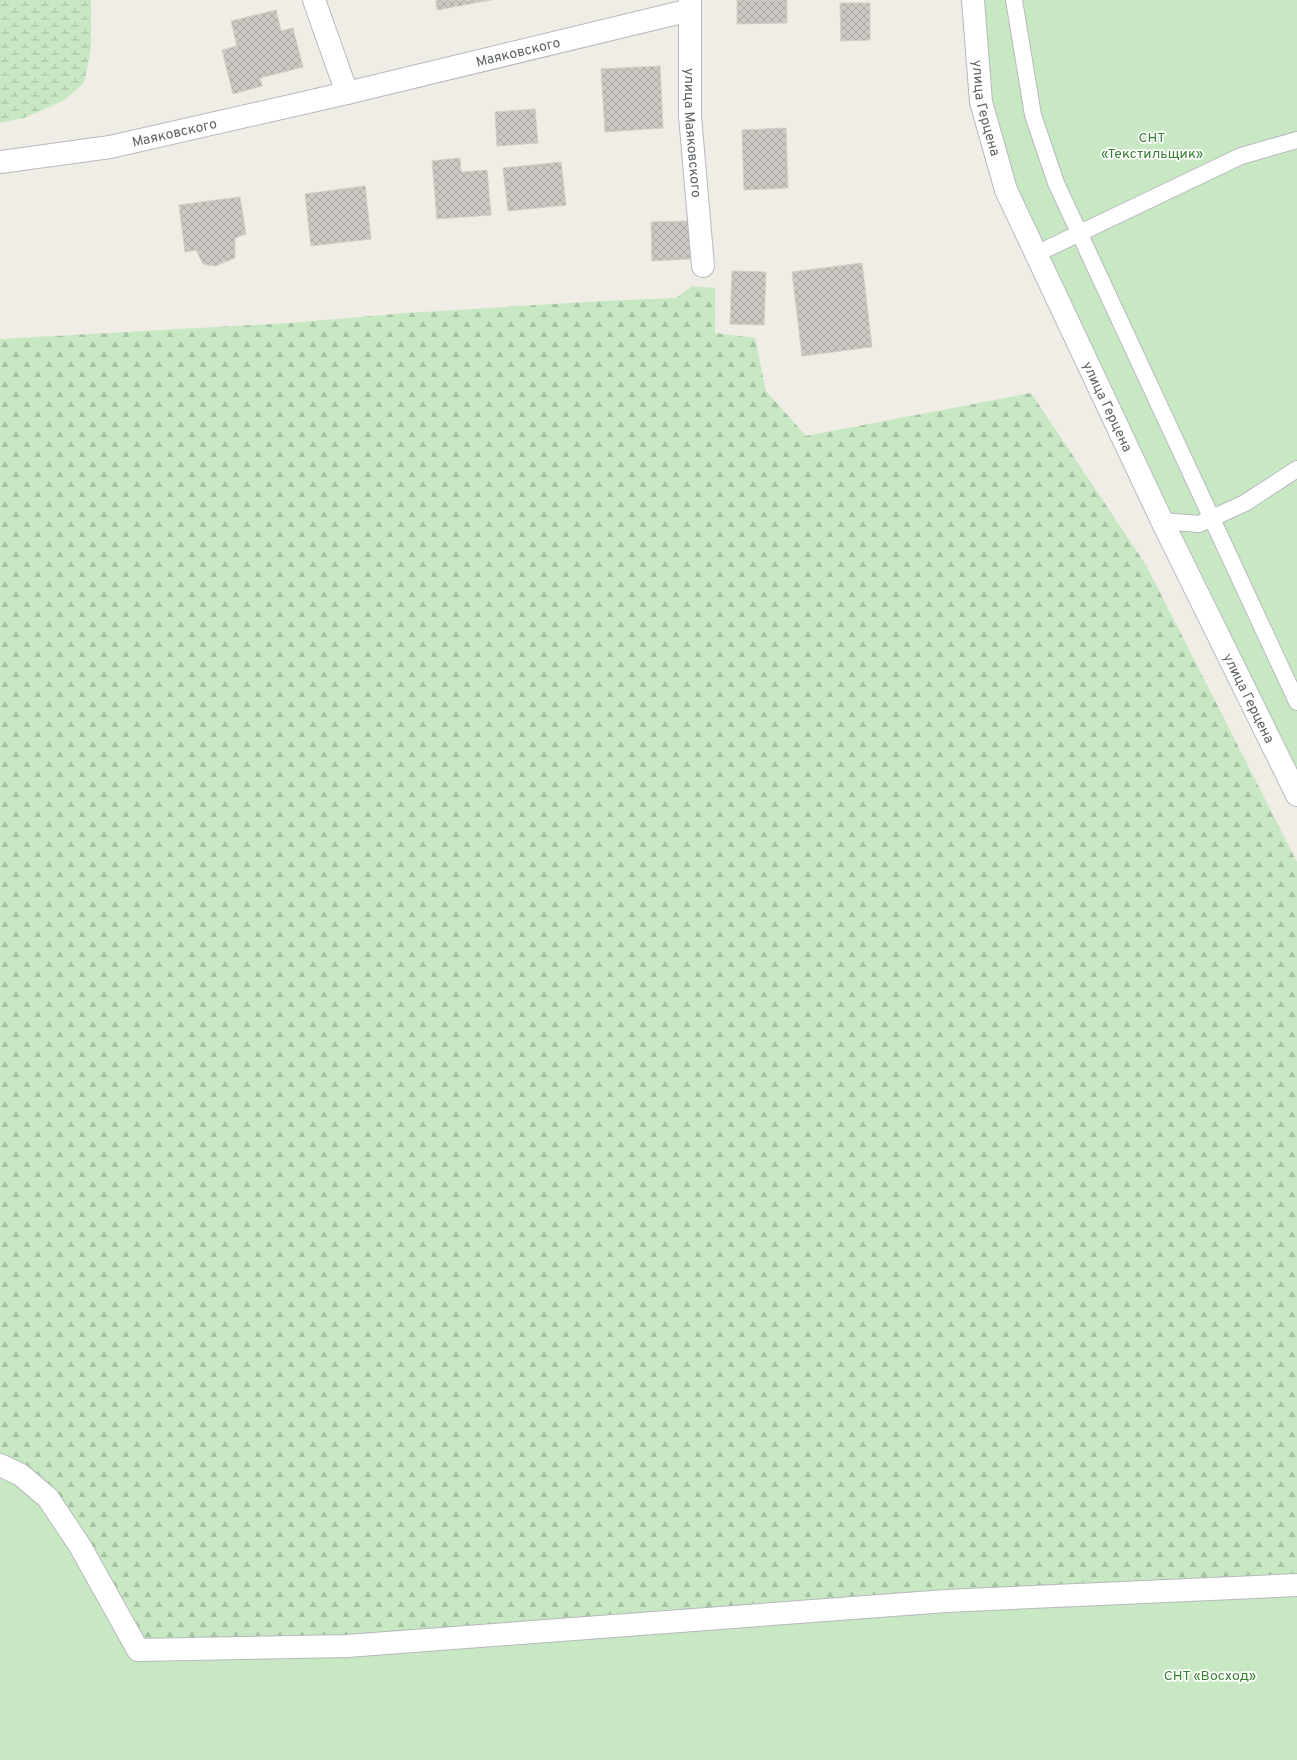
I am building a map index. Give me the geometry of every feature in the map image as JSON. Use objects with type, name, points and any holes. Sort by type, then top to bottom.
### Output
[{"type":"street","points":[[314,0],[347,93]]},
{"type":"street","name":"улица Герцена","points":[[973,0],[981,102],[1006,190],[1162,521],[1297,795]]},
{"type":"street","name":"Маяковского","points":[[0,162],[110,147],[347,93],[690,5]]},
{"type":"street","name":"улица Маяковского","points":[[690,5],[690,116],[703,266]]},
{"type":"street","points":[[0,1465],[21,1475],[48,1498],[80,1546],[138,1650],[347,1646],[946,1602],[1297,1585]]},
{"type":"lane","points":[[1014,0],[1033,115],[1056,183],[1297,702]]},
{"type":"lane","points":[[1036,254],[1241,156],[1297,140]]},
{"type":"lane","points":[[1162,521],[1199,524],[1246,503],[1297,469]]},
{"type":"green space","points":[[0,0],[91,0],[91,48],[84,83],[63,101],[24,118],[0,123]]},
{"type":"green space","name":"СНТ «Текстильщик»","points":[[979,0],[1297,0],[1297,777],[1012,189],[990,98]]},
{"type":"green space","points":[[692,286],[715,288],[715,333],[755,338],[766,391],[806,436],[1031,393],[1146,565],[1297,862],[1297,1585],[138,1650],[0,1465],[0,339],[289,323],[407,313],[676,298]]},
{"type":"green space","name":"СНТ «Восход»","points":[[0,1465],[21,1475],[138,1650],[1297,1585],[1297,1760],[0,1760]]},
{"type":"building","points":[[436,0],[491,0],[437,10]]},
{"type":"building","points":[[737,0],[787,0],[787,23],[737,24]]},
{"type":"building","points":[[840,3],[870,3],[870,40],[841,41]]},
{"type":"building","points":[[276,10],[281,31],[293,28],[303,67],[260,78],[262,86],[233,94],[222,50],[237,46],[231,21]]},
{"type":"building","points":[[660,66],[663,128],[605,132],[601,69]]},
{"type":"building","points":[[535,109],[538,143],[497,146],[495,112]]},
{"type":"building","points":[[786,128],[788,188],[744,190],[742,130]]},
{"type":"building","points":[[460,158],[461,172],[487,170],[491,215],[437,219],[432,161]]},
{"type":"building","points":[[561,162],[566,205],[508,211],[503,168]]},
{"type":"building","points":[[365,186],[371,239],[311,246],[305,194]]},
{"type":"building","points":[[240,197],[246,234],[235,238],[235,258],[215,266],[203,264],[196,250],[185,252],[179,205]]},
{"type":"building","points":[[689,221],[690,259],[652,261],[651,222]]},
{"type":"building","points":[[862,263],[872,347],[802,356],[792,272]]},
{"type":"building","points":[[732,271],[766,272],[764,325],[730,324]]}]
